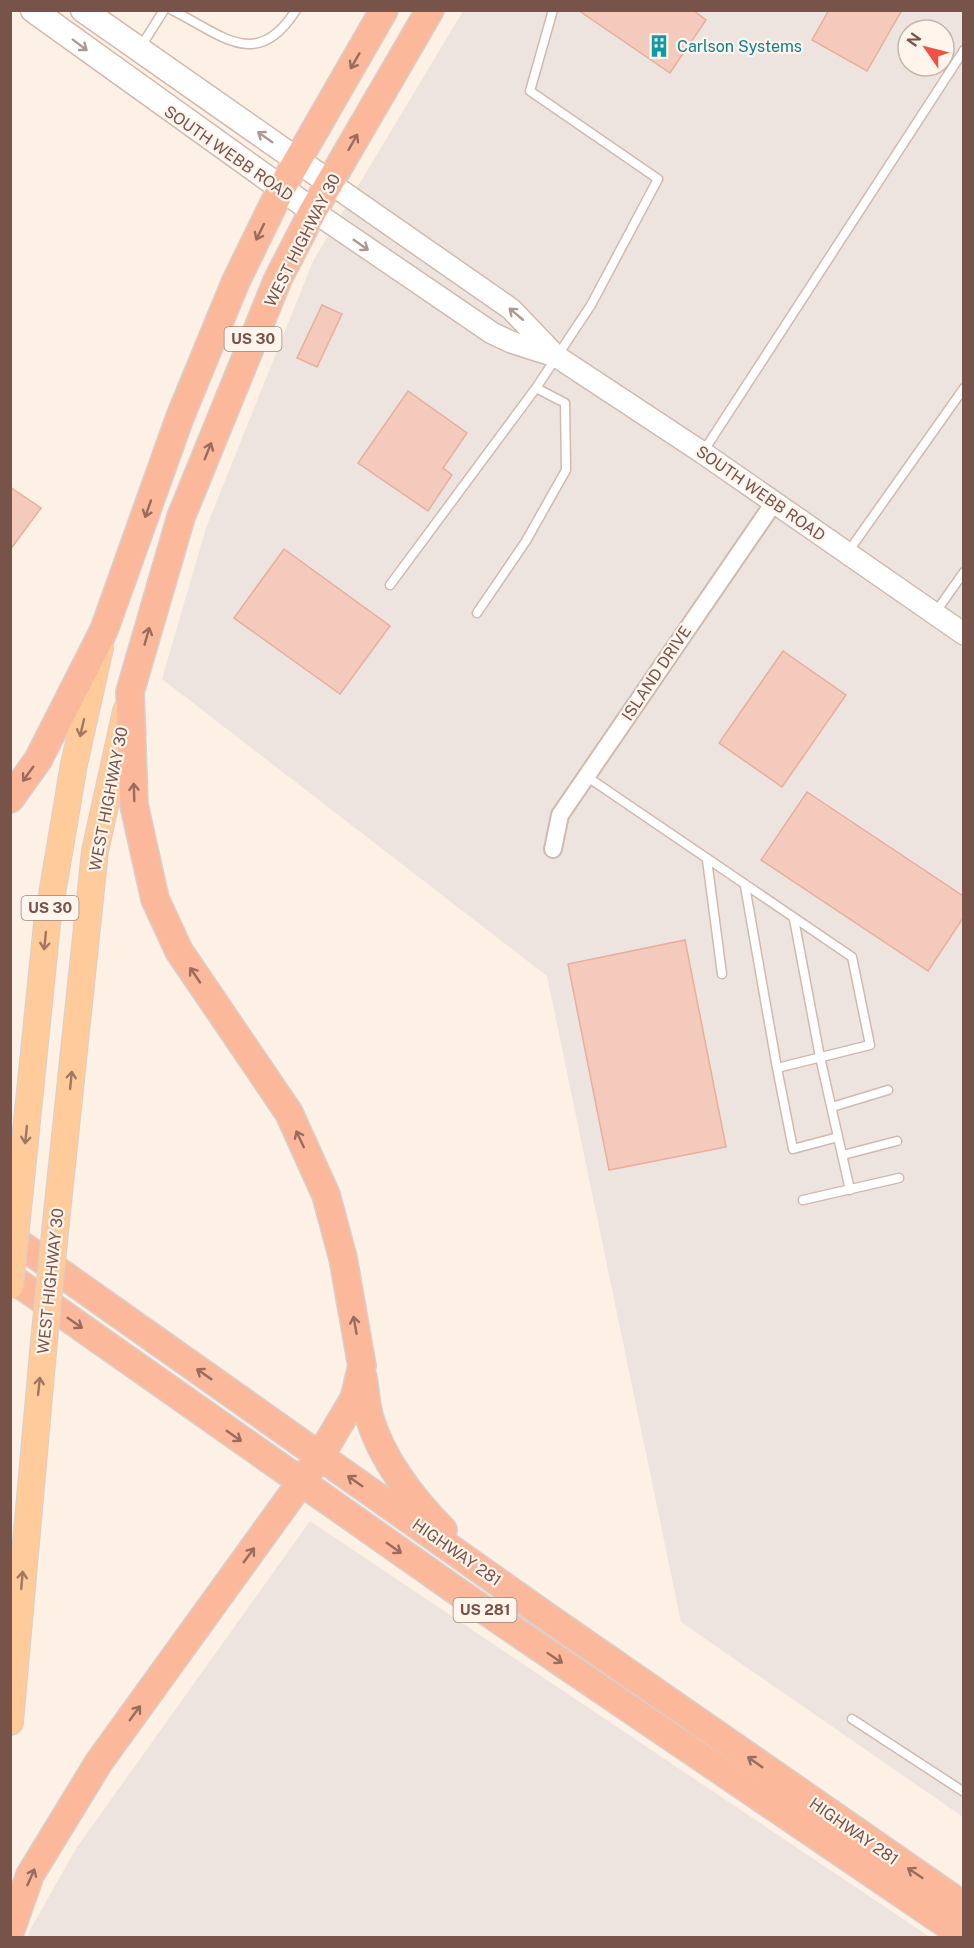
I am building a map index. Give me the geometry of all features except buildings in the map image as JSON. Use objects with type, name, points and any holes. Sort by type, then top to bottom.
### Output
[{"type":"highway","name":"US 30","points":[[104,630],[184,406],[236,281],[281,189],[384,10]]},
{"type":"highway","name":"WEST HIGHWAY 30","points":[[130,692],[181,517],[278,279],[313,211],[430,10]]},
{"type":"highway","points":[[10,798],[38,760],[104,630]]},
{"type":"highway","points":[[130,692],[134,805],[155,900],[179,951],[289,1113],[326,1195],[343,1258],[369,1416],[383,1449],[401,1478],[441,1528],[501,1583]]},
{"type":"highway","name":"HIGHWAY 281","points":[[10,1237],[963,1906]]},
{"type":"highway","name":"HIGHWAY 281","points":[[10,1277],[301,1483],[963,1936]]},
{"type":"highway","points":[[10,1932],[30,1875],[99,1762],[320,1456],[354,1399],[362,1366]]},
{"type":"main road","name":"SOUTH WEBB ROAD","points":[[33,10],[313,211]]},
{"type":"main road","name":"SOUTH WEBB ROAD","points":[[83,10],[330,183]]},
{"type":"main road","name":"US 30","points":[[10,1286],[47,924],[74,764],[104,630]]},
{"type":"main road","name":"WEST HIGHWAY 30","points":[[10,1722],[44,1341],[95,851],[130,692]]},
{"type":"street","name":"SOUTH WEBB ROAD","points":[[330,183],[511,309],[556,356],[703,453],[773,504],[848,553],[963,634]]},
{"type":"street","name":"SOUTH WEBB ROAD","points":[[313,211],[492,333],[510,342],[556,356]]},
{"type":"street","name":"ISLAND DRIVE","points":[[553,849],[560,815],[773,504]]},
{"type":"lane","points":[[139,50],[164,10]]},
{"type":"lane","points":[[172,10],[245,46],[261,44],[275,36],[296,10]]},
{"type":"lane","points":[[390,585],[536,388],[591,305],[658,179],[530,91],[553,10]]},
{"type":"lane","points":[[703,453],[963,50]]},
{"type":"lane","points":[[477,613],[526,541],[566,470],[566,403],[536,388]]},
{"type":"lane","points":[[848,553],[963,388]]},
{"type":"lane","points":[[934,614],[963,572]]},
{"type":"lane","points":[[586,776],[852,957],[870,1044],[777,1068]]},
{"type":"lane","points":[[707,860],[722,974]]},
{"type":"lane","points":[[745,886],[793,1149],[838,1137]]},
{"type":"lane","points":[[794,919],[820,1057],[850,1190]]},
{"type":"lane","points":[[832,1107],[888,1090]]},
{"type":"lane","points":[[843,1155],[897,1141]]},
{"type":"lane","points":[[803,1200],[899,1178]]},
{"type":"lane","points":[[852,1719],[963,1792]]},
{"type":"shaded area","points":[[463,11],[963,11],[963,1817],[681,1622],[547,976],[162,679],[206,528],[313,261]]},
{"type":"shaded area","points":[[310,1521],[930,1937],[28,1937],[77,1847]]},
{"type":"place","name":"Carlson Systems","points":[[659,46]]}]
